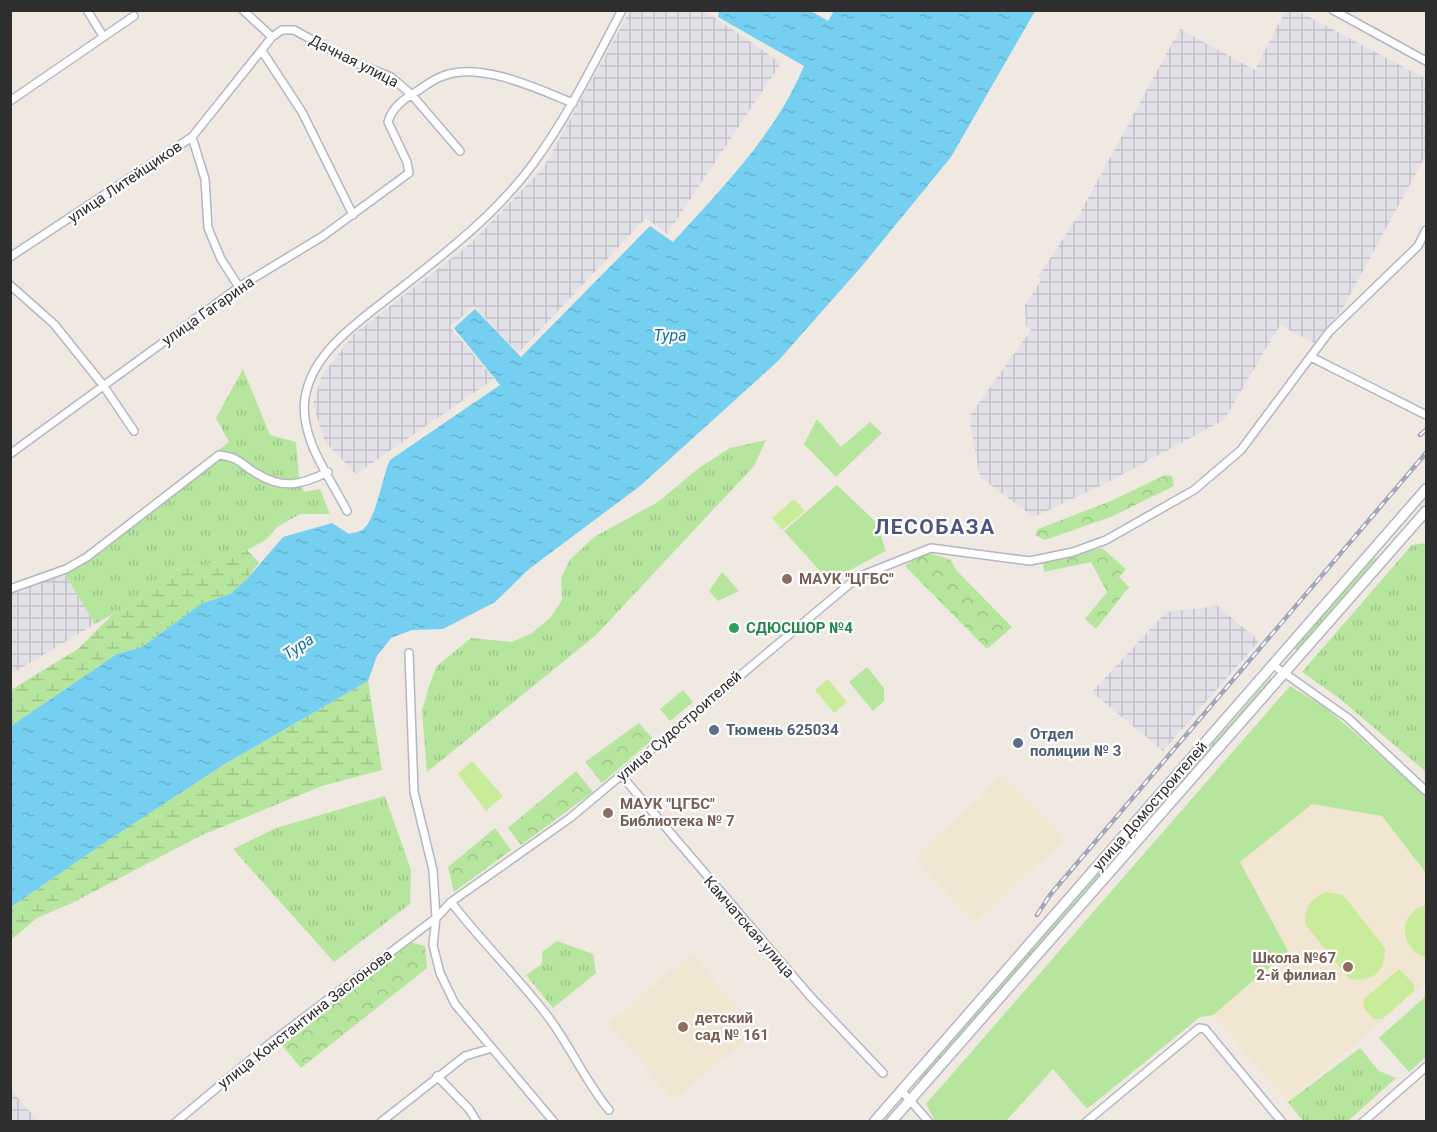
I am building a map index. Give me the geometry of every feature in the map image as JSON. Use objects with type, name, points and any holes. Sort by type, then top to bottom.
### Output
[{"type":"main road","name":"улица Домостроителей","points":[[874,1122],[1426,489]]},
{"type":"main road","name":"улица Домостроителей","points":[[891,1122],[1426,511]]},
{"type":"street","points":[[87,10],[103,36]]},
{"type":"street","points":[[243,10],[272,37]]},
{"type":"street","points":[[347,511],[306,432],[305,399],[314,370],[352,327],[450,251],[494,210],[533,164],[573,103],[622,10]]},
{"type":"street","points":[[1333,10],[1426,61]]},
{"type":"street","points":[[10,101],[134,16]]},
{"type":"street","name":"Дачная улица","points":[[272,37],[282,30],[294,30],[351,61],[391,77],[411,94],[443,75],[468,72],[520,81],[573,103]]},
{"type":"street","name":"улица Литейщиков","points":[[10,257],[192,137],[272,37]]},
{"type":"street","points":[[262,51],[302,112],[353,215]]},
{"type":"street","points":[[411,94],[460,151]]},
{"type":"street","name":"улица Гагарина","points":[[10,454],[239,287],[353,215],[409,173],[407,162],[387,122],[391,110],[411,94]]},
{"type":"street","points":[[192,137],[205,179],[208,228],[221,259],[239,287]]},
{"type":"street","points":[[1426,230],[1418,246],[1329,332],[1311,357],[1426,415]]},
{"type":"street","points":[[10,285],[54,324],[102,385],[134,431]]},
{"type":"street","name":"улица Судостроителей","points":[[436,918],[451,902],[570,818],[851,581],[880,567],[931,548],[1030,561],[1073,552],[1106,540],[1187,494],[1220,470],[1241,450],[1311,357]]},
{"type":"street","points":[[10,589],[66,569],[87,557],[219,455],[237,457],[254,472],[291,485],[303,484],[328,472]]},
{"type":"street","points":[[409,653],[414,792],[433,870],[436,918],[433,945],[440,973],[455,1004],[554,1122]]},
{"type":"street","points":[[1273,665],[1348,718],[1426,791]]},
{"type":"street","name":"Камчатская улица","points":[[621,775],[803,988],[883,1073]]},
{"type":"street","points":[[451,902],[547,1014],[575,1054],[594,1092],[609,1110]]},
{"type":"street","name":"улица Константина Заслонова","points":[[176,1122],[273,1041],[436,918]]},
{"type":"street","points":[[1086,1122],[1199,1028],[1205,1029],[1282,1122]]},
{"type":"street","points":[[381,1122],[465,1056],[492,1048]]},
{"type":"street","points":[[1363,1122],[1426,1066]]},
{"type":"street","points":[[437,1076],[469,1108],[477,1122]]},
{"type":"street","points":[[901,1090],[929,1122]]},
{"type":"shaded area","points":[[630,11],[705,11],[781,63],[667,234],[646,218],[518,353],[474,306],[450,327],[494,379],[356,474],[325,442],[313,405],[322,375],[354,334],[471,243],[544,167]]},
{"type":"shaded area","points":[[1285,11],[1298,11],[1426,79],[1426,155],[1341,311],[1314,343],[1280,325],[1224,420],[1108,482],[1034,517],[980,477],[969,417],[1031,330],[1026,326],[1025,305],[1042,279],[1038,277],[1081,211],[1180,29],[1255,70]]},
{"type":"shaded area","points":[[64,573],[95,624],[11,674],[10,592]]},
{"type":"shaded area","points":[[1218,606],[1259,641],[1163,751],[1092,692],[1166,612]]},
{"type":"shaded area","points":[[1003,774],[1065,839],[974,923],[914,856],[977,801]]},
{"type":"shaded area","name":"Школа №67 2-й филиал","points":[[1311,804],[1382,816],[1426,873],[1426,983],[1288,1102],[1213,1015],[1288,951],[1240,862]]},
{"type":"shaded area","name":"детский сад № 161","points":[[692,953],[757,1031],[673,1100],[609,1023]]},
{"type":"shaded area","points":[[11,1090],[38,1121],[11,1121]]},
{"type":"green space","points":[[243,369],[270,435],[296,442],[299,476],[304,492],[320,489],[330,514],[300,514],[277,527],[266,540],[247,550],[202,566],[184,567],[154,582],[125,612],[113,614],[95,624],[64,573],[74,561],[229,442],[216,418]]},
{"type":"green space","points":[[817,419],[841,447],[870,422],[882,433],[836,477],[804,444]]},
{"type":"green space","points":[[766,440],[754,466],[595,636],[427,772],[422,711],[437,666],[471,638],[512,642],[532,633],[551,617],[562,600],[561,578],[570,560],[594,537],[658,502],[699,468],[730,448]]},
{"type":"green space","points":[[1165,475],[1172,476],[1174,486],[1113,516],[1045,540],[1035,535],[1038,529],[1111,501]]},
{"type":"green space","points":[[837,485],[876,522],[886,551],[829,581],[784,531]]},
{"type":"green space","points":[[794,499],[805,511],[782,530],[772,518]]},
{"type":"green space","points":[[1426,543],[1426,772],[1339,698],[1302,672],[1412,545]]},
{"type":"green space","points":[[1102,548],[1126,569],[1119,577],[1129,587],[1096,629],[1085,619],[1107,592],[1091,562],[1044,572],[1043,563]]},
{"type":"green space","points":[[247,550],[259,562],[246,580],[230,594],[201,604],[142,647],[117,654],[11,726],[11,690],[78,649],[113,614],[125,612],[154,582],[184,567],[202,566]]},
{"type":"green space","points":[[926,552],[951,560],[956,570],[1012,627],[987,649],[905,566]]},
{"type":"green space","points":[[1379,556],[1296,651],[1295,647],[1371,560]]},
{"type":"green space","points":[[722,572],[739,591],[718,601],[709,591]]},
{"type":"green space","points":[[867,667],[884,688],[884,701],[873,711],[849,682]]},
{"type":"green space","points":[[1271,677],[1272,681],[921,1080],[917,1080]]},
{"type":"green space","points":[[828,679],[847,702],[834,713],[815,690]]},
{"type":"green space","points":[[368,681],[382,770],[322,786],[200,836],[74,902],[37,918],[11,940],[11,907],[225,764]]},
{"type":"green space","points":[[1290,686],[1325,707],[1426,795],[1426,873],[1382,816],[1312,804],[1240,862],[1288,951],[1213,1015],[1200,1017],[1087,1109],[1053,1069],[1006,1121],[935,1121],[926,1104]]},
{"type":"green space","points":[[683,690],[693,702],[670,721],[660,709]]},
{"type":"green space","points":[[639,723],[653,739],[602,783],[585,762]]},
{"type":"green space","points":[[472,761],[503,796],[486,811],[458,774]]},
{"type":"green space","points":[[576,771],[593,792],[521,845],[508,828]]},
{"type":"green space","points":[[385,796],[411,870],[410,904],[334,962],[233,849],[276,828]]},
{"type":"green space","points":[[495,828],[511,850],[454,892],[448,867]]},
{"type":"green space","points":[[1326,892],[1343,895],[1385,948],[1383,964],[1371,977],[1349,979],[1305,924],[1307,908],[1316,898]]},
{"type":"green space","points":[[1426,905],[1426,957],[1411,947],[1406,939],[1405,931],[1410,915]]},
{"type":"green space","points":[[557,941],[593,954],[596,973],[553,1008],[526,975],[542,964],[542,952]]},
{"type":"green space","points":[[409,942],[425,946],[427,968],[301,1068],[281,1044]]},
{"type":"green space","points":[[1399,969],[1414,984],[1414,991],[1382,1019],[1374,1019],[1363,1007],[1364,999]]},
{"type":"green space","points":[[1426,996],[1426,1057],[1409,1072],[1379,1038]]},
{"type":"green space","points":[[1360,1048],[1379,1071],[1396,1078],[1348,1121],[1303,1121],[1288,1102]]},
{"type":"water","name":"Тура","points":[[719,11],[811,11],[828,21],[834,11],[1035,11],[951,157],[862,266],[778,361],[640,486],[529,569],[495,602],[443,629],[412,630],[391,638],[377,656],[368,681],[225,764],[11,907],[11,726],[117,654],[142,647],[201,604],[230,594],[246,580],[283,537],[332,523],[349,534],[362,530],[375,508],[390,460],[500,385],[454,328],[475,309],[521,357],[650,226],[673,242],[763,138],[792,91],[804,66],[718,17]]},
{"type":"railway","points":[[1420,435],[1426,430]]},
{"type":"railway","points":[[1037,915],[1050,895],[1426,453]]},
{"type":"place","name":"МАУК \"ЦГБС\"","points":[[787,579]]},
{"type":"place","name":"СДЮСШОР №4","points":[[734,628]]},
{"type":"place","name":"Тюмень 625034","points":[[714,730]]},
{"type":"place","name":"Отдел полиции № 3","points":[[1018,743]]},
{"type":"place","name":"МАУК \"ЦГБС\" Библиотека № 7","points":[[608,813]]},
{"type":"place","name":"Школа №67 2-й филиал","points":[[1348,967]]},
{"type":"place","name":"детский сад № 161","points":[[683,1027]]},
{"type":"district","name":"ЛЕСОБАЗА","points":[[935,527]]}]
